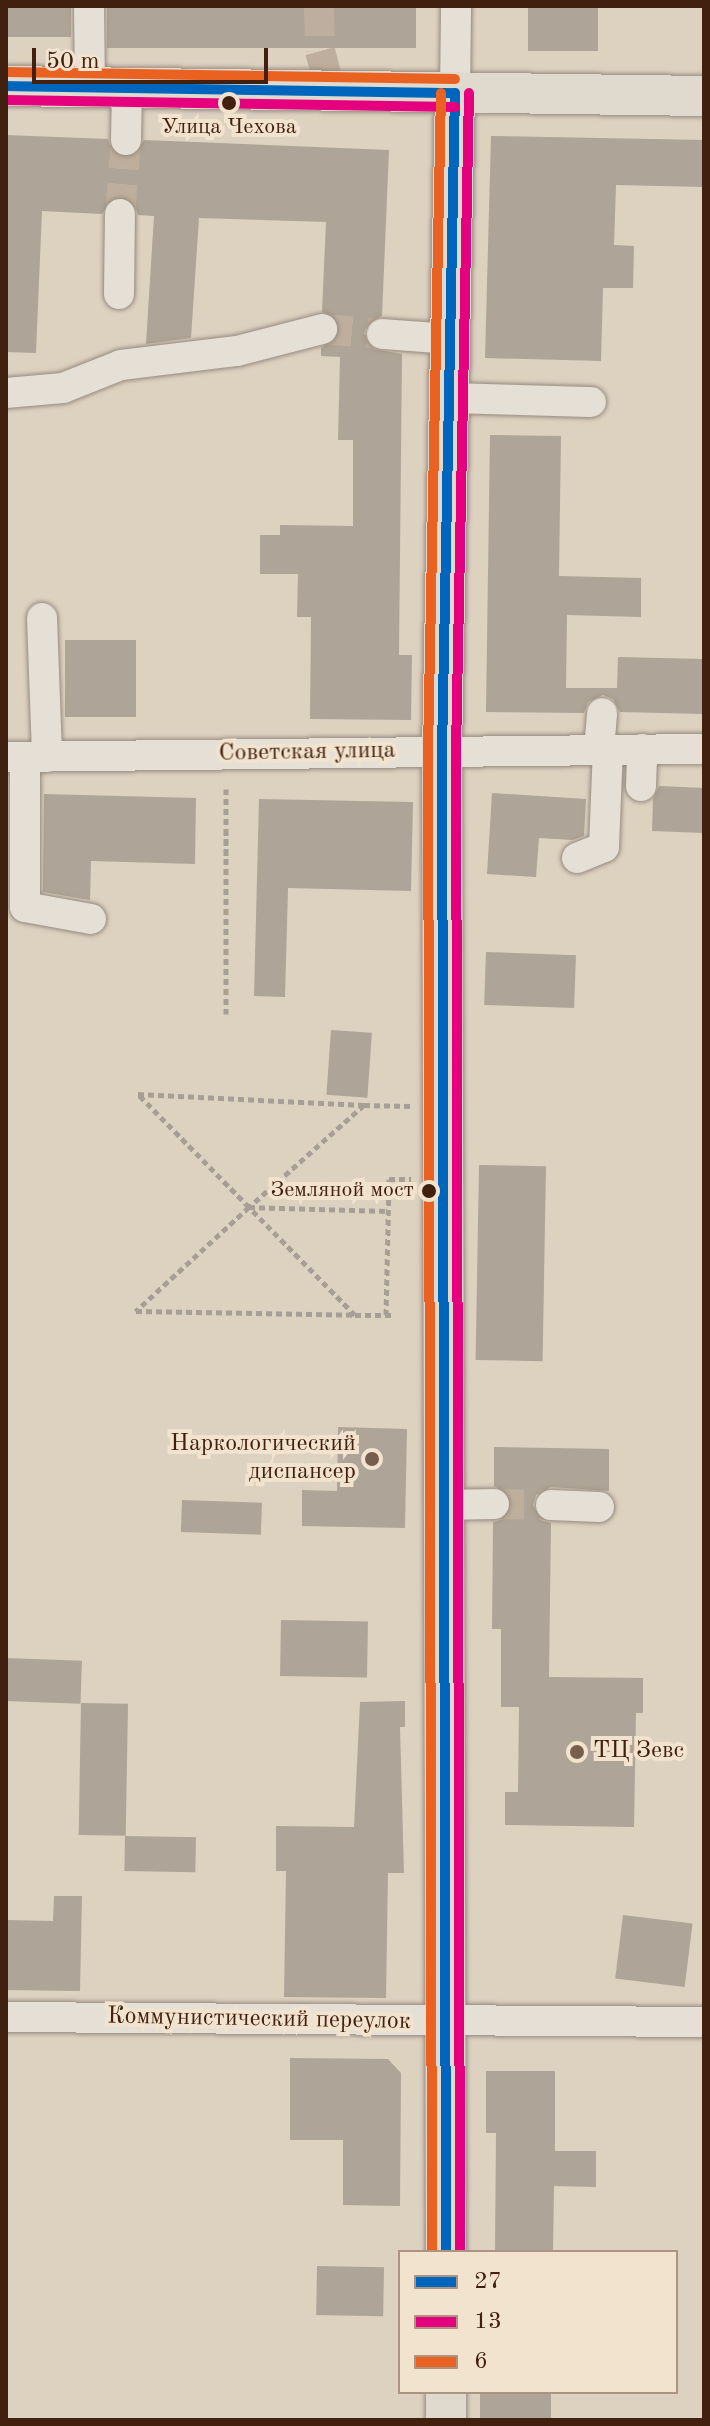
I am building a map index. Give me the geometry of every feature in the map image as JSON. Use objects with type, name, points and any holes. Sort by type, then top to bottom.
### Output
[{"type":"main road","points":[[6,86],[704,96]]},
{"type":"main road","points":[[446,2250],[442,751],[455,93]]},
{"type":"main road","points":[[446,2394],[446,2420]]},
{"type":"street","points":[[89,6],[108,87],[126,140]]},
{"type":"street","points":[[455,93],[456,6]]},
{"type":"street","points":[[119,294],[120,214]]},
{"type":"street","points":[[6,393],[63,388],[121,365],[237,351],[322,329]]},
{"type":"street","points":[[382,334],[450,339]]},
{"type":"street","points":[[449,398],[591,402]]},
{"type":"street","points":[[42,618],[26,757],[25,907],[91,919]]},
{"type":"street","points":[[577,858],[604,847],[602,713]]},
{"type":"street","points":[[641,786],[642,749]]},
{"type":"street","name":"Советская улица","points":[[26,757],[704,749]]},
{"type":"street","points":[[444,1505],[494,1504]]},
{"type":"street","points":[[551,1505],[599,1507]]},
{"type":"street","name":"Коммунистический переулок","points":[[6,2017],[704,2022]]},
{"type":"path","points":[[226,789],[226,1014]]},
{"type":"path","points":[[355,1315],[249,1207],[238,1195],[138,1094],[364,1105],[249,1207],[136,1311],[355,1315],[389,1315],[389,1179],[414,1179],[416,1164]]},
{"type":"path","points":[[249,1207],[388,1211]]},
{"type":"building","points":[[6,6],[71,6],[71,37],[6,37]]},
{"type":"building","points":[[107,6],[416,6],[416,48],[107,48]]},
{"type":"building","points":[[528,6],[598,6],[598,51],[528,51]]},
{"type":"building","points":[[6,135],[108,139],[111,149],[125,158],[135,155],[144,140],[389,150],[382,316],[368,323],[364,333],[373,349],[402,354],[399,655],[412,655],[411,720],[310,719],[311,617],[297,617],[298,574],[260,574],[260,535],[280,535],[280,525],[353,526],[353,440],[338,440],[340,357],[321,356],[321,348],[339,333],[335,317],[322,312],[326,222],[199,218],[191,338],[146,344],[154,216],[138,215],[135,205],[121,196],[111,199],[102,214],[42,211],[36,353],[6,352]]},
{"type":"building","points":[[491,136],[704,140],[704,187],[616,185],[614,245],[634,246],[633,288],[603,288],[601,361],[485,358]]},
{"type":"building","points":[[490,435],[561,436],[559,576],[641,578],[641,617],[567,615],[566,688],[617,688],[618,657],[704,659],[704,714],[620,712],[613,699],[603,695],[588,702],[584,713],[486,712]]},
{"type":"building","points":[[65,640],[136,640],[136,717],[65,717]]},
{"type":"building","points":[[659,786],[704,788],[704,833],[652,831],[653,799]]},
{"type":"building","points":[[492,793],[586,799],[584,836],[573,840],[539,838],[536,877],[487,874]]},
{"type":"building","points":[[44,794],[196,798],[195,864],[91,861],[90,900],[43,892]]},
{"type":"building","points":[[259,799],[413,802],[411,891],[288,888],[285,997],[254,996]]},
{"type":"building","points":[[486,952],[576,955],[574,1008],[484,1005]]},
{"type":"building","points":[[331,1030],[372,1033],[367,1098],[326,1095]]},
{"type":"building","points":[[479,1165],[546,1166],[543,1361],[476,1360]]},
{"type":"building","name":"Наркологический диспансер","points":[[338,1427],[407,1429],[405,1528],[302,1526],[302,1490],[337,1491]]},
{"type":"building","points":[[494,1447],[609,1449],[609,1491],[551,1487],[536,1495],[533,1505],[541,1520],[551,1523],[549,1677],[643,1678],[643,1713],[636,1713],[634,1827],[505,1825],[505,1792],[518,1792],[519,1707],[501,1707],[501,1629],[492,1629],[493,1522],[504,1519],[512,1504],[509,1494],[494,1486]]},
{"type":"building","points":[[182,1500],[262,1503],[261,1535],[181,1532]]},
{"type":"building","points":[[281,1620],[368,1622],[367,1678],[280,1676]]},
{"type":"building","points":[[6,1658],[82,1661],[80,1704],[6,1701]]},
{"type":"building","points":[[405,1701],[405,1727],[400,1727],[404,1873],[388,1873],[386,1998],[284,1997],[286,1871],[276,1871],[276,1826],[354,1827],[360,1702]]},
{"type":"building","points":[[81,1703],[128,1704],[126,1836],[79,1835]]},
{"type":"building","points":[[125,1836],[196,1837],[195,1872],[124,1871]]},
{"type":"building","points":[[54,1896],[82,1896],[80,1991],[6,1990],[6,1920],[53,1921]]},
{"type":"building","points":[[623,1915],[692,1924],[685,1987],[615,1979]]},
{"type":"building","points":[[290,2058],[388,2059],[401,2073],[400,2206],[343,2205],[343,2140],[290,2140]]},
{"type":"building","points":[[486,2071],[555,2071],[555,2151],[596,2151],[596,2187],[554,2186],[553,2250],[495,2250],[496,2133],[486,2133]]},
{"type":"building","points":[[317,2266],[384,2267],[383,2316],[316,2315]]},
{"type":"building","points":[[480,2394],[551,2394],[551,2420],[480,2420]]},
{"type":"tunnel","points":[[319,6],[320,51],[331,92]]},
{"type":"tunnel","points":[[120,214],[126,140]]},
{"type":"tunnel","points":[[322,329],[382,334]]},
{"type":"tunnel","points":[[494,1504],[551,1505]]},
{"type":"transit line","name":"6","points":[[6,72],[455,79]]},
{"type":"transit line","name":"27","points":[[6,86],[455,93]]},
{"type":"transit line","name":"6","points":[[432,2250],[428,751],[441,93]]},
{"type":"transit line","name":"27","points":[[446,2250],[442,751],[455,93]]},
{"type":"transit line","name":"13","points":[[460,2250],[456,751],[469,93]]},
{"type":"transit line","name":"13","points":[[6,100],[455,107]]},
{"type":"place","name":"Улица Чехова","points":[[229,103]]},
{"type":"place","name":"Земляной мост","points":[[429,1191]]},
{"type":"place","name":"Наркологический диспансер","points":[[372,1459]]},
{"type":"place","name":"ТЦ Зевс","points":[[577,1752]]}]
